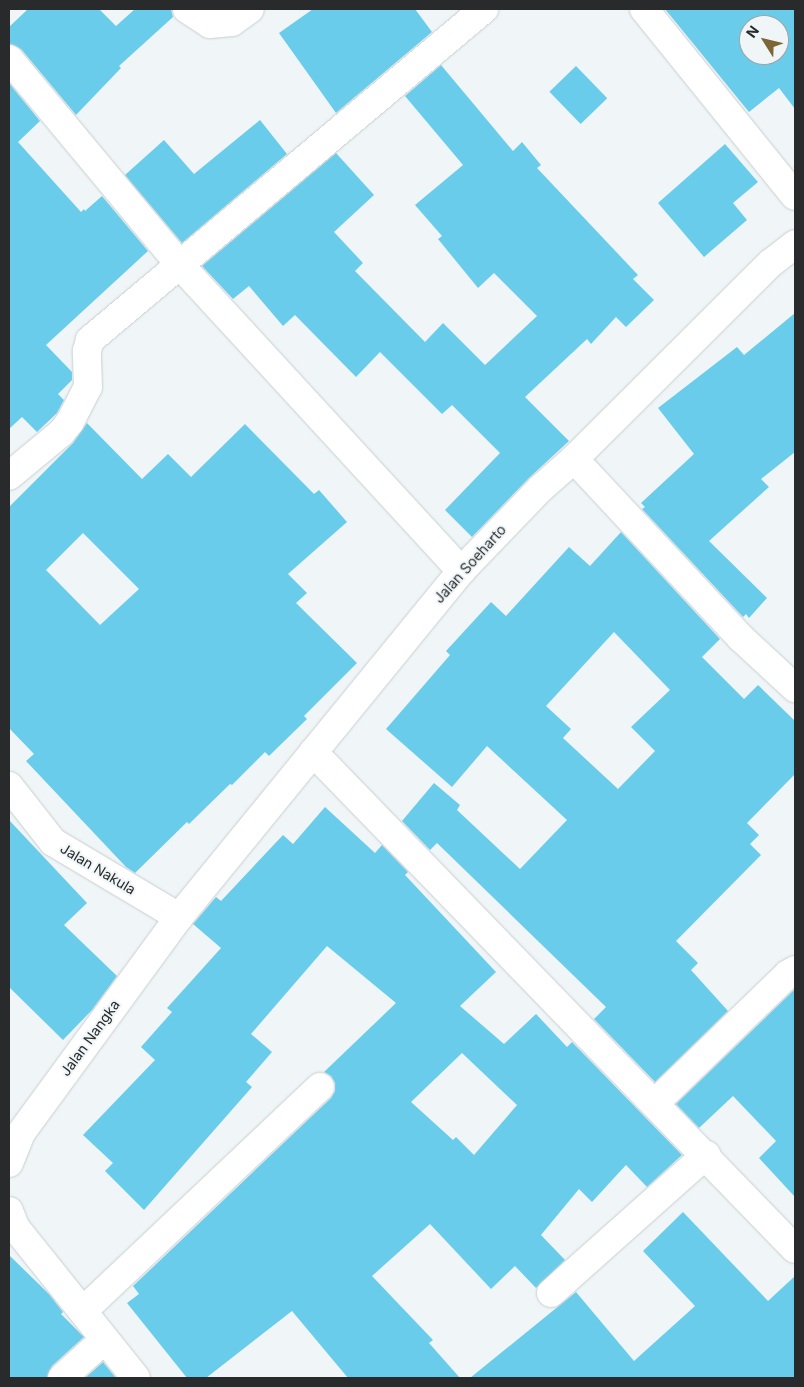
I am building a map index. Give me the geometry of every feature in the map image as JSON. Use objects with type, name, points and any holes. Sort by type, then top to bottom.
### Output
[{"type":"street","points":[[187,9],[210,24],[232,22],[250,9]]},
{"type":"street","points":[[9,476],[61,432],[70,422],[88,387],[87,350],[90,340],[484,9]]},
{"type":"street","points":[[644,9],[795,196]]},
{"type":"street","points":[[9,59],[179,264],[461,571]]},
{"type":"street","name":"Jalan Soeharto","points":[[179,917],[461,571],[540,489],[574,459],[771,263],[795,244]]},
{"type":"street","points":[[574,459],[741,638],[795,688]]},
{"type":"street","points":[[313,752],[706,1155],[795,1249]]},
{"type":"street","name":"Jalan Nakula","points":[[10,791],[53,842],[179,917]]},
{"type":"street","name":"Jalan Nangka","points":[[9,1159],[21,1133],[179,917]]},
{"type":"street","points":[[655,1103],[788,974],[795,970]]},
{"type":"street","points":[[83,1312],[320,1087]]},
{"type":"street","points":[[552,1293],[706,1155]]},
{"type":"street","points":[[9,1212],[15,1227],[136,1378]]},
{"type":"street","points":[[62,1378],[104,1340]]},
{"type":"building","points":[[28,9],[99,9],[116,26],[135,9],[171,9],[173,17],[119,66],[121,68],[76,115],[21,49],[9,44],[9,27]]},
{"type":"building","points":[[313,9],[415,9],[432,32],[336,113],[279,33]]},
{"type":"building","points":[[665,9],[795,9],[795,109],[779,88],[749,112]]},
{"type":"building","points":[[441,65],[513,151],[522,142],[541,165],[537,168],[638,275],[633,279],[654,300],[626,327],[616,317],[591,344],[587,339],[525,397],[569,441],[529,478],[472,537],[445,510],[500,453],[452,405],[442,414],[380,352],[356,377],[295,315],[283,326],[249,286],[233,299],[202,266],[336,153],[374,195],[334,232],[363,263],[355,271],[425,342],[443,323],[485,365],[537,316],[494,273],[478,288],[438,239],[442,236],[415,205],[463,165],[405,96]]},
{"type":"building","points":[[576,66],[607,98],[581,124],[549,92]]},
{"type":"building","points":[[9,83],[40,121],[18,142],[81,212],[84,209],[85,211],[102,196],[148,251],[46,345],[72,372],[72,380],[58,394],[64,400],[57,413],[37,432],[22,417],[9,429]]},
{"type":"building","points":[[260,120],[287,154],[182,243],[125,175],[164,140],[194,174]]},
{"type":"building","points":[[725,144],[758,182],[733,203],[747,220],[704,257],[658,203]]},
{"type":"building","points":[[795,313],[795,452],[761,479],[769,487],[709,541],[767,598],[749,618],[746,614],[743,617],[642,509],[645,507],[641,503],[694,454],[658,408],[737,347],[744,355]]},
{"type":"building","points":[[87,423],[142,479],[168,454],[191,477],[245,424],[314,494],[319,490],[347,522],[288,574],[307,593],[296,603],[357,663],[304,716],[307,719],[269,756],[265,752],[189,824],[187,822],[135,873],[126,867],[26,761],[34,754],[9,728],[9,507],[73,443]],"holes":[[[83,533],[139,589],[100,625],[46,570]]]},
{"type":"building","points":[[621,532],[720,639],[702,657],[744,699],[758,685],[795,721],[795,774],[747,823],[759,835],[750,844],[761,855],[676,941],[698,963],[691,970],[728,1011],[655,1082],[594,1019],[606,1007],[437,843],[430,850],[402,821],[434,783],[460,805],[457,810],[520,869],[567,820],[487,746],[452,787],[386,729],[450,655],[446,651],[491,602],[506,616],[569,547],[590,566]],"holes":[[[614,632],[670,690],[631,727],[655,751],[618,789],[563,738],[571,729],[546,706]]]},
{"type":"building","points":[[325,807],[375,853],[382,845],[408,872],[405,875],[496,972],[460,1006],[504,1044],[536,1014],[567,1047],[572,1042],[682,1155],[647,1187],[626,1165],[592,1202],[579,1189],[541,1235],[565,1260],[536,1288],[515,1266],[491,1289],[430,1224],[372,1276],[433,1340],[429,1343],[460,1378],[348,1378],[292,1311],[206,1378],[187,1378],[127,1303],[139,1294],[133,1286],[331,1098],[335,1091],[335,1083],[331,1076],[324,1072],[396,1003],[327,946],[251,1034],[272,1052],[246,1082],[252,1087],[144,1210],[105,1171],[113,1163],[83,1135],[155,1060],[141,1047],[172,1012],[167,1008],[221,948],[193,924],[216,897],[221,901],[283,835],[293,844]],"holes":[[[462,1053],[517,1105],[474,1155],[456,1137],[453,1140],[411,1102]]]},
{"type":"building","points":[[9,820],[87,903],[64,925],[117,976],[92,1010],[63,1040],[9,987]]},
{"type":"building","points":[[795,989],[795,1197],[759,1158],[776,1141],[733,1096],[699,1128],[676,1104]]},
{"type":"building","points":[[683,1212],[768,1301],[795,1276],[795,1378],[470,1378],[576,1292],[634,1361],[695,1306],[643,1251]]},
{"type":"building","points":[[9,1255],[49,1294],[63,1312],[61,1314],[84,1337],[52,1366],[47,1378],[9,1378]]},
{"type":"building","points":[[103,1362],[116,1378],[85,1378]]}]
